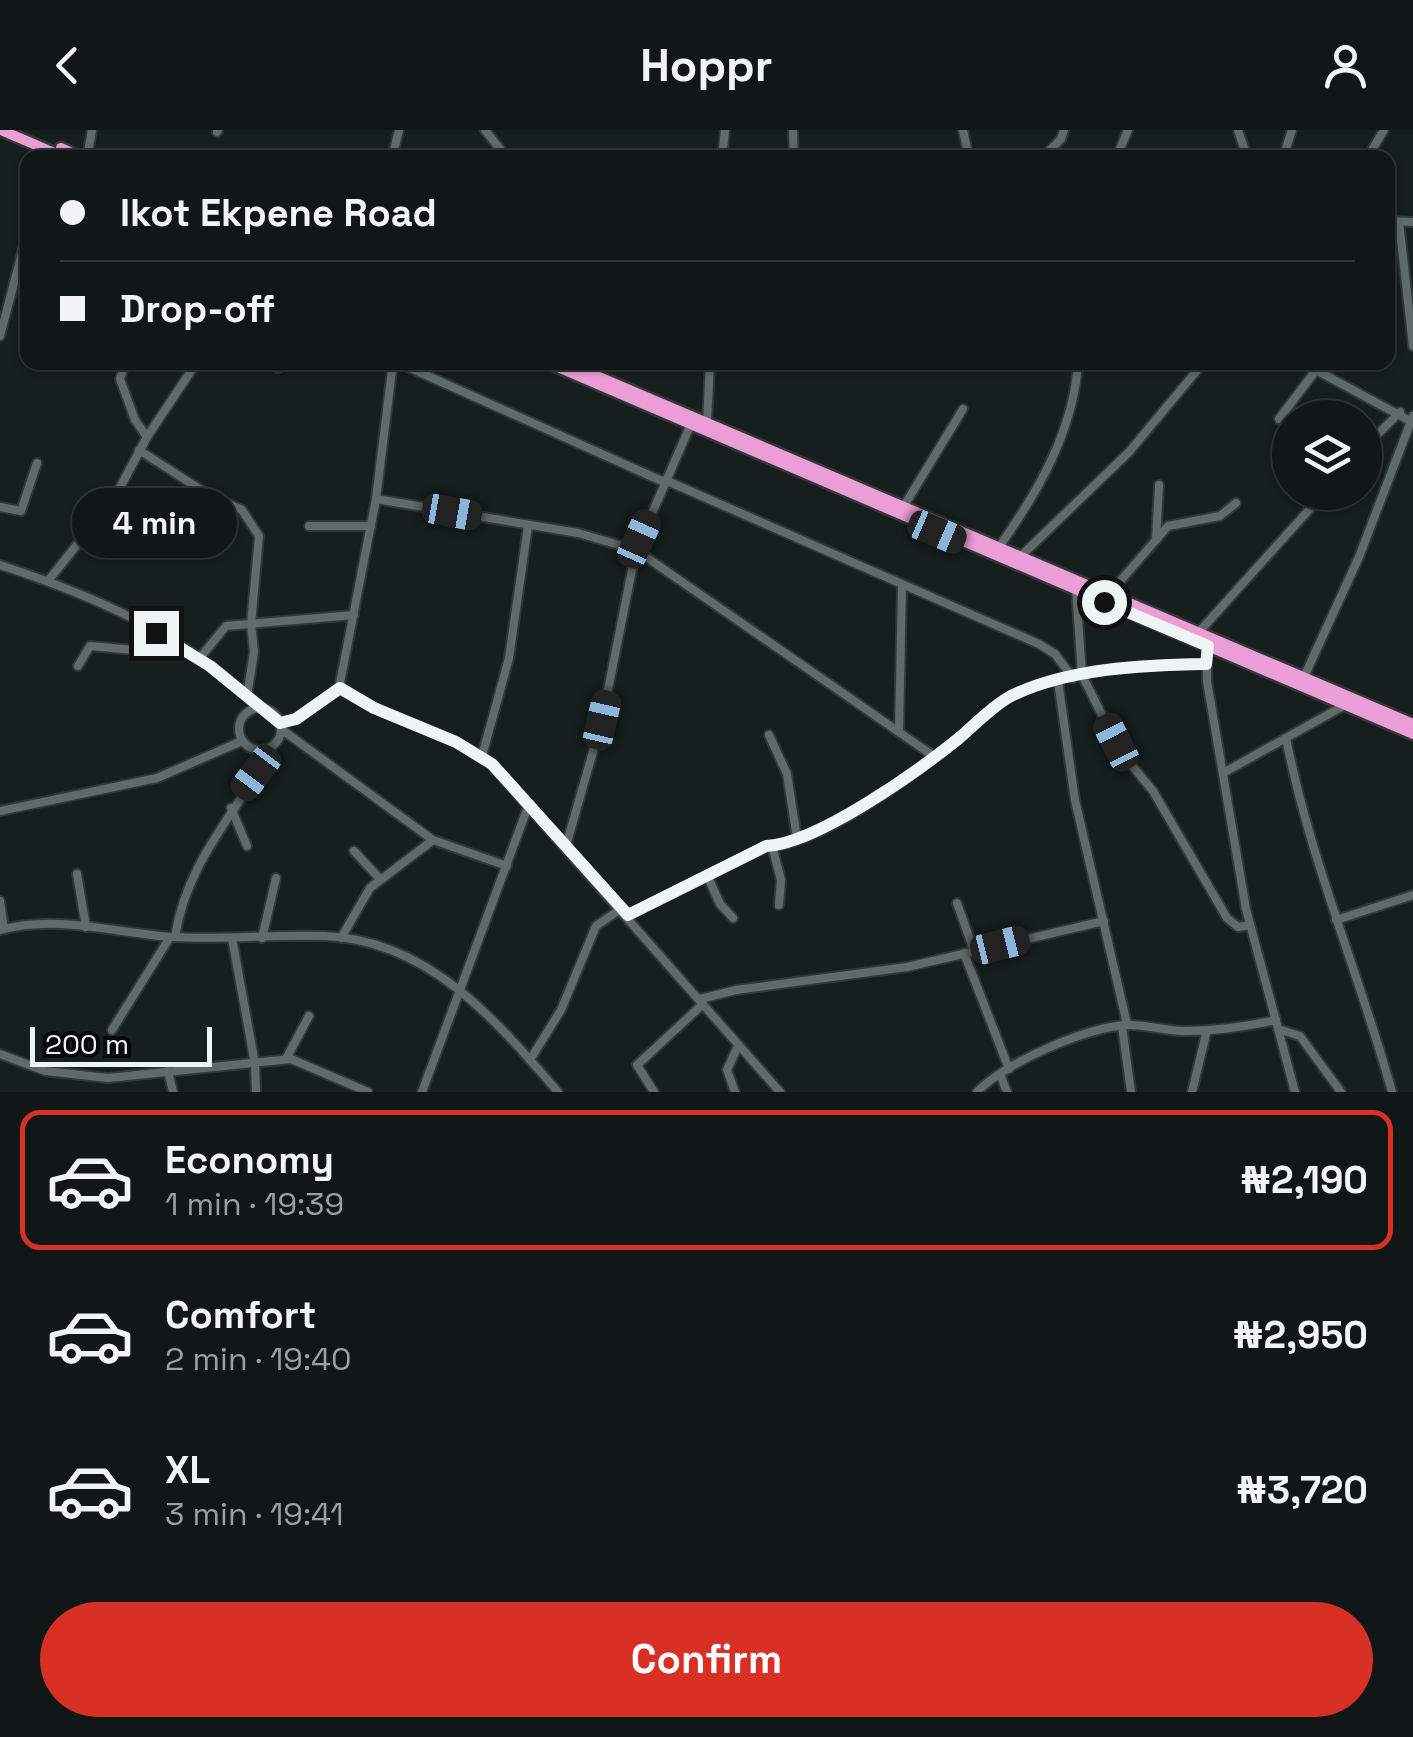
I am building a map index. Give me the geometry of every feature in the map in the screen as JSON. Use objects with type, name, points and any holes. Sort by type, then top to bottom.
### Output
[{"type":"highway","points":[[1,130],[41,150]]},
{"type":"highway","points":[[19,130],[66,150]]},
{"type":"highway","points":[[574,370],[1413,734]]},
{"type":"highway","points":[[576,370],[707,422],[1413,724]]},
{"type":"street","points":[[1050,150],[1062,139],[1064,130]]},
{"type":"street","points":[[1395,222],[1413,222]]},
{"type":"street","points":[[1399,222],[1413,346]]},
{"type":"street","points":[[0,336],[20,257]]},
{"type":"street","points":[[123,370],[120,379],[134,420],[146,437]]},
{"type":"street","points":[[48,581],[114,497],[146,437],[192,370]]},
{"type":"street","points":[[112,1030],[173,937],[184,892],[230,808],[272,748],[281,726],[340,688],[376,498],[394,370]]},
{"type":"street","points":[[413,370],[1056,654],[1077,676],[1120,750],[1153,792],[1227,918],[1238,926],[1250,926]]},
{"type":"street","points":[[707,422],[710,370]]},
{"type":"street","points":[[999,547],[1040,487],[1073,409],[1077,370]]},
{"type":"street","points":[[1021,556],[1130,452],[1197,370]]},
{"type":"street","points":[[1293,400],[1316,370],[1412,419],[1359,557],[1304,677]]},
{"type":"street","points":[[904,506],[963,408]]},
{"type":"street","points":[[1382,430],[1400,412]]},
{"type":"street","points":[[566,846],[602,720],[636,550],[691,424]]},
{"type":"street","points":[[139,450],[247,516],[260,540],[252,624],[254,652],[247,696]]},
{"type":"street","points":[[0,506],[21,510],[37,463]]},
{"type":"street","points":[[1156,541],[1159,485]]},
{"type":"street","points":[[376,498],[597,538],[636,550],[935,757]]},
{"type":"street","points":[[1108,594],[1176,522],[1220,516],[1236,503]]},
{"type":"street","points":[[1199,632],[1309,510]]},
{"type":"street","points":[[309,526],[371,526]]},
{"type":"street","points":[[482,756],[510,658],[528,526]]},
{"type":"street","points":[[0,565],[48,581],[181,647],[258,708],[270,710],[281,726],[433,840],[507,866]]},
{"type":"street","points":[[899,730],[902,585]]},
{"type":"street","points":[[1076,590],[1077,676]]},
{"type":"street","points":[[199,659],[222,628],[354,616]]},
{"type":"street","points":[[78,666],[90,646],[167,653],[181,647]]},
{"type":"street","points":[[1208,646],[1206,664],[1250,926],[1295,1092]]},
{"type":"street","points":[[530,1060],[561,1010],[594,928],[706,875],[797,838],[935,757],[1004,700],[1077,676],[1206,664]]},
{"type":"street","points":[[1058,682],[1075,800],[1125,1025],[1131,1092]]},
{"type":"street","points":[[340,688],[482,756],[530,804],[780,1092]]},
{"type":"street","points":[[1223,773],[1345,706]]},
{"type":"street","points":[[242,741],[240,720],[258,708]]},
{"type":"street","points":[[768,735],[787,774],[797,838]]},
{"type":"street","points":[[1286,738],[1306,828],[1372,1020],[1392,1092]]},
{"type":"street","points":[[242,741],[256,750],[272,748]]},
{"type":"street","points":[[0,811],[157,778],[242,741]]},
{"type":"street","points":[[422,1092],[530,804]]},
{"type":"street","points":[[230,808],[247,846]]},
{"type":"street","points":[[341,938],[360,901],[380,879],[433,840]]},
{"type":"street","points":[[772,846],[782,880],[779,906]]},
{"type":"street","points":[[354,852],[380,879]]},
{"type":"street","points":[[77,874],[86,927]]},
{"type":"street","points":[[706,875],[733,918]]},
{"type":"street","points":[[262,938],[276,878]]},
{"type":"street","points":[[1336,920],[1413,895]]},
{"type":"street","points":[[0,901],[2,929],[43,922],[173,937],[341,938],[408,959],[461,987],[558,1092]]},
{"type":"street","points":[[957,904],[1009,1069]]},
{"type":"street","points":[[654,1092],[638,1065],[701,1002],[752,988],[907,968],[1104,921]]},
{"type":"street","points":[[232,938],[256,1064],[256,1092]]},
{"type":"street","points":[[286,1059],[310,1016]]},
{"type":"street","points":[[977,1092],[1009,1069],[1085,1034],[1125,1025],[1207,1030],[1277,1025],[1300,1036],[1341,1092]]},
{"type":"street","points":[[1192,1092],[1207,1030]]},
{"type":"street","points":[[735,1092],[727,1070],[738,1046]]},
{"type":"street","points":[[0,1054],[28,1067],[125,1078],[286,1059],[368,1092]]},
{"type":"street","points":[[168,1071],[173,1092]]},
{"type":"street","points":[[1000,1074],[1007,1092]]},
{"type":"route","points":[[156,633],[210,666],[258,708],[270,710],[280,723],[296,719],[340,688],[374,708],[482,756],[628,915],[766,846],[782,846],[837,819],[935,757],[1004,700],[1029,688],[1154,666],[1206,664],[1208,646],[1104,602]]}]
